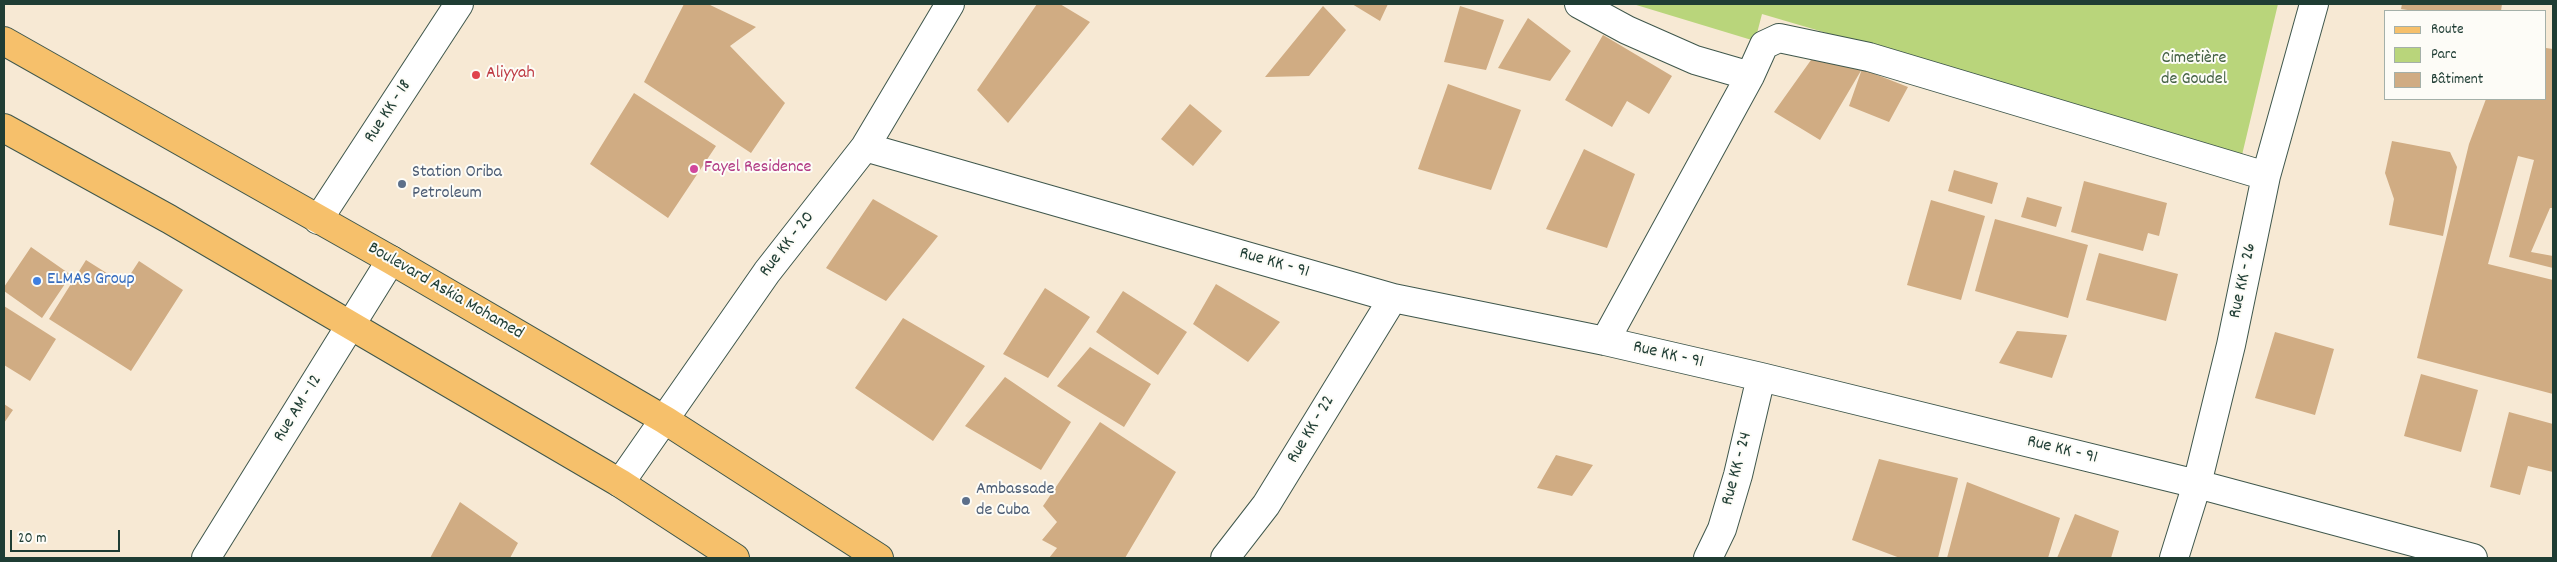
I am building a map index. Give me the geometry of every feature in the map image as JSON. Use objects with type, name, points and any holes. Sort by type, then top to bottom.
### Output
[{"type":"main road","name":"Boulevard Askia Mohamed","points":[[4,40],[391,260],[666,420],[879,558]]},
{"type":"main road","points":[[4,128],[169,220],[620,483],[735,558]]},
{"type":"street","name":"Rue KK - 18","points":[[318,220],[459,4]]},
{"type":"street","name":"Rue KK - 20","points":[[620,483],[666,420],[767,272],[865,147],[950,4]]},
{"type":"street","points":[[1579,4],[1627,30],[1695,60],[1750,76]]},
{"type":"street","name":"Rue KK - 26","points":[[2174,558],[2197,484],[2231,346],[2266,176],[2314,4]]},
{"type":"street","points":[[1605,341],[1750,76],[1764,45],[1779,38],[1869,57],[2266,176]]},
{"type":"street","name":"Rue KK - 91","points":[[865,147],[1392,298],[1605,341],[1761,377],[2197,484],[2473,558]]},
{"type":"street","name":"Rue AM - 12","points":[[206,558],[352,326],[391,260]]},
{"type":"street","name":"Rue KK - 22","points":[[1225,558],[1266,505],[1392,298]]},
{"type":"street","name":"Rue KK - 24","points":[[1708,558],[1722,529],[1738,474],[1761,377]]},
{"type":"green space","name":"Cimetière de Goudel","points":[[1633,4],[2278,4],[2242,155],[1762,14],[1755,41]]},
{"type":"building","points":[[684,4],[708,4],[756,27],[730,46],[785,103],[751,153],[644,82]]},
{"type":"building","points":[[1037,4],[1060,4],[1090,22],[1008,123],[977,90]]},
{"type":"building","points":[[1352,4],[1388,4],[1380,21]]},
{"type":"building","points":[[2402,4],[2502,4],[2501,10],[2401,9]]},
{"type":"building","points":[[1323,6],[1346,30],[1309,76],[1265,77]]},
{"type":"building","points":[[1460,6],[1504,20],[1486,70],[1444,62]]},
{"type":"building","points":[[1528,18],[1571,51],[1550,81],[1498,68]]},
{"type":"building","points":[[1603,35],[1672,76],[1649,114],[1627,101],[1612,127],[1565,100]]},
{"type":"building","points":[[2547,48],[2553,49],[2553,208],[2550,208],[2531,252],[2553,256],[2553,268],[2509,257],[2534,160],[2518,156],[2488,264],[2553,280],[2553,394],[2417,358],[2469,144],[2486,100],[2547,100]]},
{"type":"building","points":[[1816,53],[1862,69],[1820,140],[1774,112]]},
{"type":"building","points":[[1862,69],[1908,87],[1889,122],[1849,106]]},
{"type":"building","points":[[1448,84],[1521,110],[1491,190],[1418,169]]},
{"type":"building","points":[[634,93],[716,146],[668,218],[590,164]]},
{"type":"building","points":[[1190,104],[1222,131],[1193,166],[1161,139]]},
{"type":"building","points":[[2392,141],[2450,152],[2457,167],[2443,236],[2389,225],[2394,199],[2385,173]]},
{"type":"building","points":[[1584,149],[1635,174],[1607,248],[1546,229]]},
{"type":"building","points":[[1954,170],[1998,183],[1992,204],[1948,191]]},
{"type":"building","points":[[2084,181],[2167,203],[2159,236],[2148,233],[2143,251],[2071,232]]},
{"type":"building","points":[[2027,197],[2062,207],[2056,227],[2021,217]]},
{"type":"building","points":[[873,199],[938,236],[886,301],[826,268]]},
{"type":"building","points":[[1931,200],[1985,216],[1961,300],[1907,285]]},
{"type":"building","points":[[1995,219],[2088,245],[2068,318],[1975,291]]},
{"type":"building","name":"ELMAS Group","points":[[31,247],[71,275],[42,318],[4,291],[4,287]]},
{"type":"building","points":[[2099,253],[2178,274],[2166,321],[2086,300]]},
{"type":"building","points":[[86,260],[124,284],[139,261],[183,290],[131,371],[49,319]]},
{"type":"building","points":[[1216,284],[1280,322],[1248,362],[1193,324]]},
{"type":"building","points":[[1045,288],[1090,317],[1048,378],[1003,354]]},
{"type":"building","points":[[1123,291],[1187,332],[1158,375],[1096,332]]},
{"type":"building","points":[[4,306],[56,339],[30,381],[4,365]]},
{"type":"building","points":[[903,318],[985,366],[933,441],[855,388]]},
{"type":"building","points":[[2017,331],[2067,335],[2052,378],[1999,363]]},
{"type":"building","points":[[2275,332],[2334,349],[2315,415],[2255,398]]},
{"type":"building","points":[[1090,347],[1151,384],[1124,427],[1057,386]]},
{"type":"building","points":[[2421,374],[2478,390],[2461,452],[2404,436]]},
{"type":"building","points":[[1005,377],[1071,422],[1041,470],[965,426]]},
{"type":"building","points":[[4,404],[13,410],[4,423]]},
{"type":"building","points":[[2509,412],[2553,424],[2553,472],[2528,466],[2520,495],[2490,487]]},
{"type":"building","points":[[1100,422],[1176,472],[1125,558],[1049,558],[1057,548],[1042,540],[1057,522],[1043,506]]},
{"type":"building","points":[[1556,455],[1593,465],[1572,496],[1537,488]]},
{"type":"building","points":[[1879,459],[1958,478],[1938,558],[1900,558],[1852,540]]},
{"type":"building","points":[[1967,482],[2060,518],[2048,558],[1947,558]]},
{"type":"building","points":[[460,502],[518,543],[510,558],[430,558]]},
{"type":"building","points":[[2075,514],[2119,531],[2111,558],[2057,558]]},
{"type":"place","name":"Aliyyah","points":[[476,75]]},
{"type":"place","name":"Fayel Residence","points":[[694,169]]},
{"type":"place","name":"Station Oriba Petroleum","points":[[402,184]]},
{"type":"place","name":"ELMAS Group","points":[[37,281]]},
{"type":"place","name":"Ambassade de Cuba","points":[[966,501]]}]
